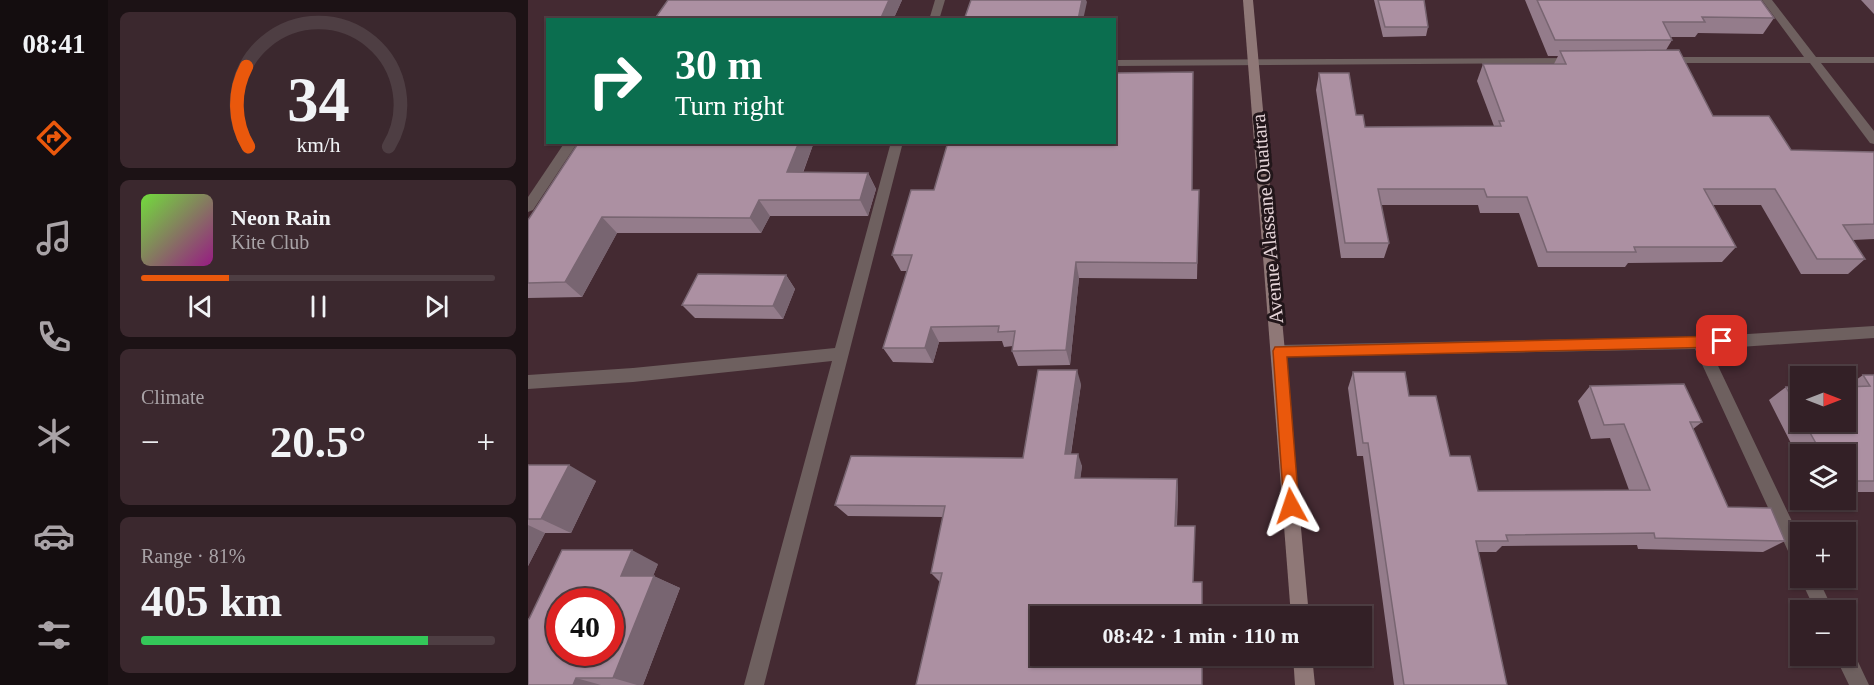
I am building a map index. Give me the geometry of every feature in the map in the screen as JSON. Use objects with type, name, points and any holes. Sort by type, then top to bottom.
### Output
[{"type":"street","points":[[935,18],[940,0]]},
{"type":"street","name":"Avenue Alassane Ouattara","points":[[1248,0],[1280,351],[1299,606]]},
{"type":"street","points":[[1767,0],[1874,140]]},
{"type":"street","points":[[1646,60],[1874,60]]},
{"type":"street","points":[[1116,63],[1586,61]]},
{"type":"street","points":[[528,207],[571,144]]},
{"type":"street","points":[[754,685],[896,144]]},
{"type":"street","points":[[1280,351],[1700,343],[1874,332]]},
{"type":"street","points":[[1700,343],[1790,536]]},
{"type":"street","points":[[528,382],[633,375],[840,354]]},
{"type":"street","points":[[1304,666],[1305,685]]},
{"type":"street","points":[[1850,666],[1859,685]]},
{"type":"building","points":[[668,0],[889,0],[881,18],[656,17]]},
{"type":"building","points":[[971,0],[1082,0],[1078,18],[965,18]]},
{"type":"building","points":[[1378,0],[1424,0],[1428,27],[1385,27]]},
{"type":"building","points":[[1537,0],[1761,0],[1774,18],[1702,17],[1705,22],[1663,22],[1672,40],[1555,40]]},
{"type":"building","points":[[1679,50],[1713,116],[1769,116],[1791,150],[1874,152],[1874,224],[1843,225],[1865,259],[1817,259],[1775,189],[1704,189],[1736,247],[1634,247],[1636,252],[1547,252],[1527,197],[1487,197],[1484,189],[1378,189],[1389,243],[1345,243],[1319,73],[1349,73],[1356,115],[1363,115],[1365,127],[1501,126],[1499,121],[1504,121],[1483,64],[1566,64],[1560,51]]},
{"type":"building","points":[[1193,72],[1192,190],[1199,190],[1197,263],[1076,262],[1066,350],[1012,351],[1015,331],[998,332],[999,326],[931,327],[925,348],[883,348],[912,255],[892,255],[911,190],[934,190],[947,144],[1116,144],[1116,73]]},
{"type":"building","points":[[578,144],[798,144],[787,172],[868,173],[860,200],[759,200],[750,218],[602,217],[565,282],[528,283],[528,220]]},
{"type":"building","points":[[698,274],[786,275],[773,306],[682,305]]},
{"type":"building","points":[[1038,370],[1077,370],[1065,454],[1078,454],[1075,478],[1177,479],[1175,526],[1195,526],[1193,582],[1202,582],[1202,606],[1030,606],[1030,666],[1202,666],[1202,685],[916,685],[942,573],[931,573],[945,506],[835,505],[851,456],[1023,458]]},
{"type":"building","points":[[1353,372],[1405,372],[1409,396],[1436,396],[1450,456],[1470,456],[1478,491],[1650,490],[1624,424],[1604,425],[1590,386],[1684,384],[1702,422],[1690,422],[1728,507],[1771,508],[1785,541],[1655,538],[1654,533],[1506,535],[1508,541],[1476,541],[1507,685],[1404,685],[1368,443],[1363,443]]},
{"type":"building","points":[[1863,375],[1874,375],[1874,481],[1856,481],[1856,444],[1816,444],[1810,432],[1856,432],[1856,387],[1870,386]]},
{"type":"building","points":[[528,465],[569,465],[541,519],[528,519]]},
{"type":"building","points":[[562,550],[632,550],[621,576],[654,576],[624,651],[624,588],[546,588],[546,666],[618,666],[613,678],[576,678],[573,685],[528,685],[528,619]]},
{"type":"route","points":[[1291,506],[1280,351],[1722,341]]}]
